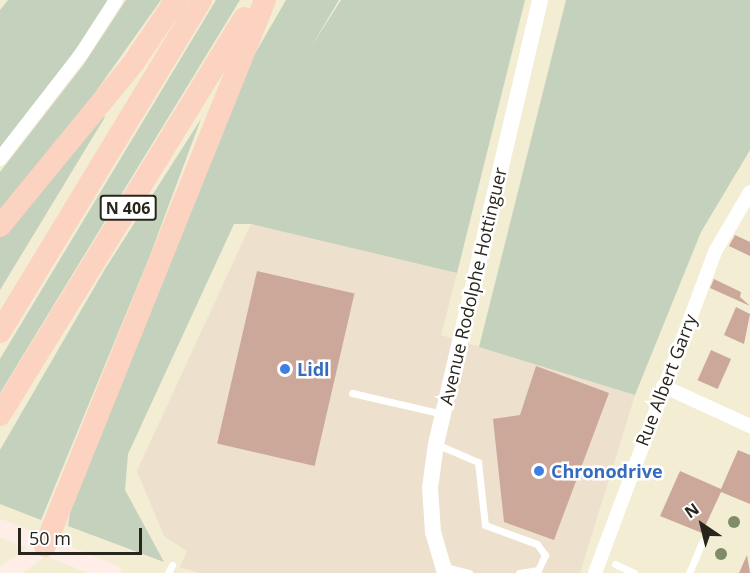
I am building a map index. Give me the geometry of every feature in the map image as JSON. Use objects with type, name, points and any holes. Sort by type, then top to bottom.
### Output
[{"type":"highway","points":[[0,226],[134,62],[176,0]]},
{"type":"highway","name":"N 406","points":[[0,332],[201,0]]},
{"type":"highway","name":"N 406","points":[[0,415],[255,0]]},
{"type":"highway","points":[[45,546],[265,0]]},
{"type":"main road","points":[[0,528],[112,573]]},
{"type":"main road","points":[[9,570],[45,546]]},
{"type":"street","points":[[0,159],[82,53],[116,0]]},
{"type":"street","name":"Avenue Rodolphe Hottinguer","points":[[443,571],[433,532],[430,488],[436,444],[540,0]]},
{"type":"street","name":"Rue Albert Garry","points":[[595,573],[663,386],[716,250],[750,192]]},
{"type":"street","points":[[663,386],[750,426]]},
{"type":"lane","points":[[352,393],[443,414]]},
{"type":"lane","points":[[436,444],[478,462],[485,525],[537,544],[545,555],[538,570],[519,573]]},
{"type":"lane","points":[[689,573],[702,542]]},
{"type":"lane","points":[[168,573],[172,564]]},
{"type":"lane","points":[[615,564],[634,573]]},
{"type":"lane","points":[[443,571],[469,573]]},
{"type":"shaded area","points":[[251,224],[457,273],[441,335],[635,395],[580,573],[199,573],[180,567],[187,551],[164,536],[137,471]]},
{"type":"green space","points":[[8,0],[108,0],[70,58],[0,147],[0,10]]},
{"type":"green space","points":[[126,0],[161,0],[82,111],[0,211],[0,172],[84,64]]},
{"type":"green space","points":[[216,0],[240,0],[0,393],[0,359]]},
{"type":"green space","points":[[286,0],[339,0],[311,47],[341,0],[525,0],[457,273],[251,224],[234,224],[128,454],[125,490],[164,562],[68,526],[70,513],[242,76]]},
{"type":"green space","points":[[566,0],[750,0],[750,150],[701,232],[635,395],[479,347]]},
{"type":"green space","points":[[99,113],[105,117],[0,290],[0,236]]},
{"type":"green space","points":[[201,119],[149,258],[41,520],[0,504],[0,450],[105,269]]},
{"type":"building","points":[[735,235],[750,242],[750,256],[729,246]]},
{"type":"building","name":"Lidl","points":[[257,271],[354,293],[315,466],[217,443]]},
{"type":"building","points":[[714,279],[741,292],[740,297],[750,306],[710,288]]},
{"type":"building","points":[[736,307],[750,314],[744,344],[724,335]]},
{"type":"building","points":[[711,350],[731,359],[718,389],[698,380]]},
{"type":"building","name":"Chronodrive","points":[[536,366],[609,393],[554,540],[504,522],[493,419],[520,415]]},
{"type":"building","points":[[738,450],[750,455],[750,504],[721,492],[702,533],[660,516],[680,471],[721,489]]},
{"type":"building","points":[[747,555],[750,573],[739,573]]},
{"type":"place","name":"Lidl","points":[[285,369]]},
{"type":"place","name":"Chronodrive","points":[[539,471]]}]
